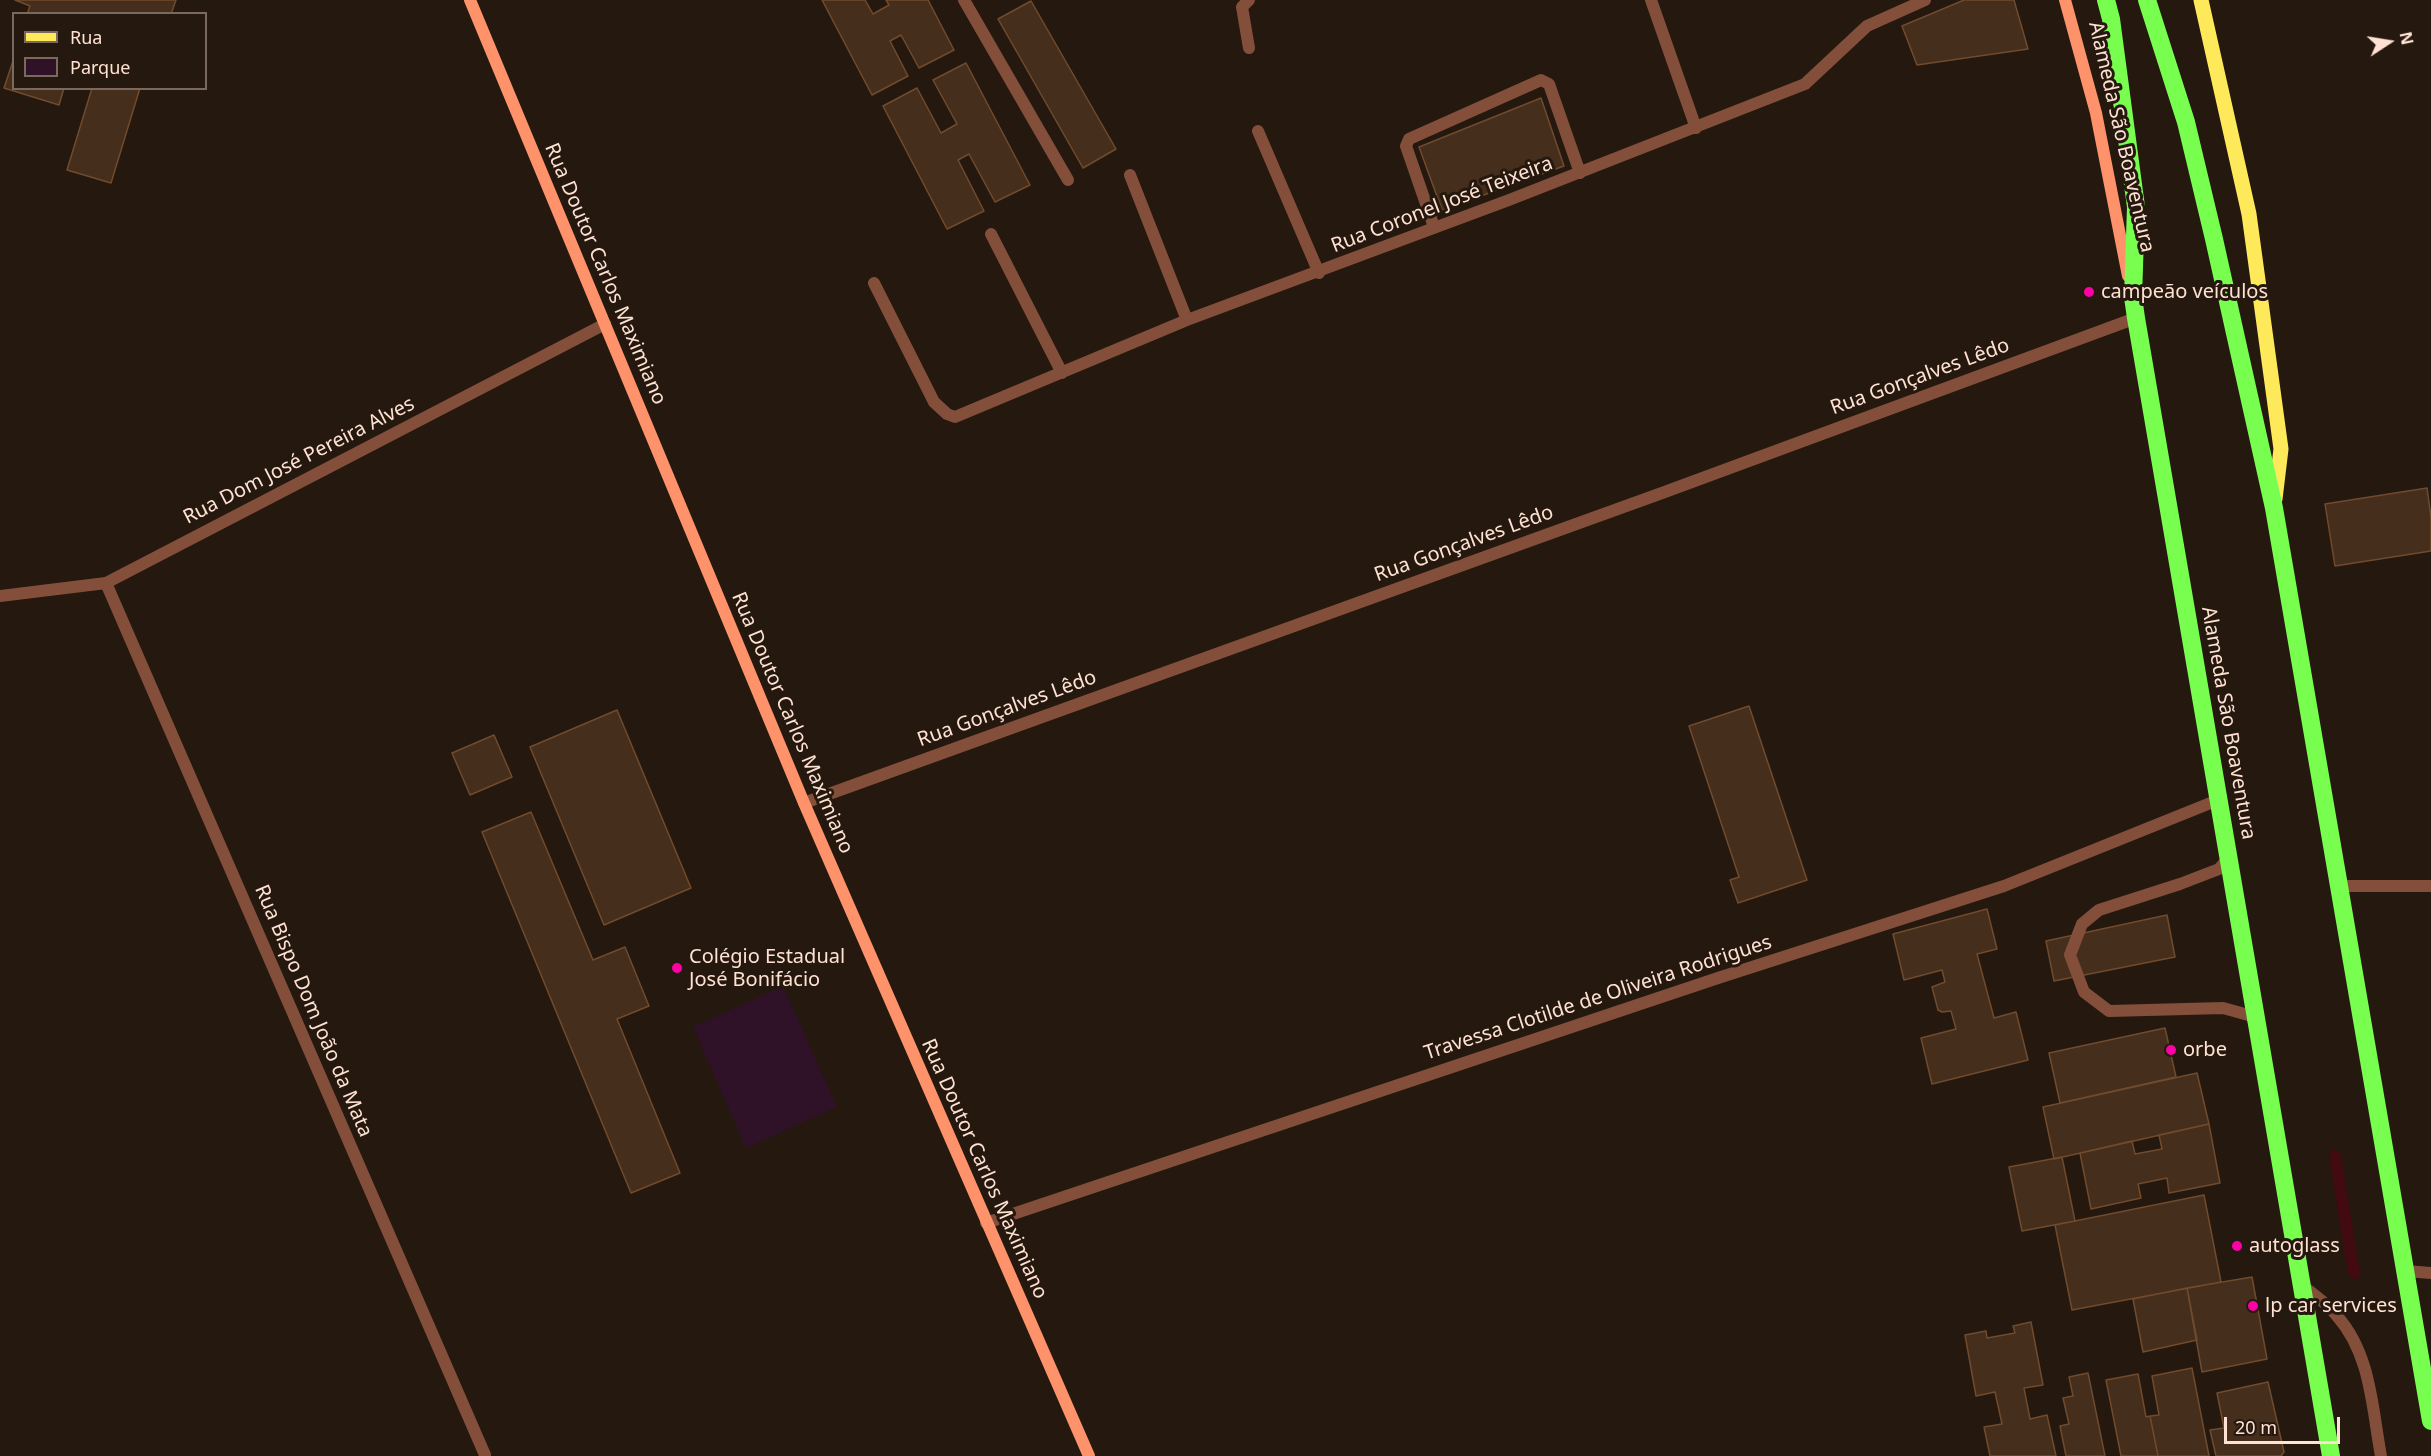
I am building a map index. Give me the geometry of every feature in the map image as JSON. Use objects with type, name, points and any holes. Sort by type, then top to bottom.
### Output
[{"type":"highway","points":[[2106,0],[2111,19],[2136,207],[2133,297]]},
{"type":"highway","points":[[2147,0],[2186,122],[2274,508],[2431,1421]]},
{"type":"highway","name":"Alameda São Boaventura","points":[[2133,297],[2331,1456]]},
{"type":"main road","name":"Rua Doutor Carlos Maximiano","points":[[470,0],[804,804],[1089,1456]]},
{"type":"main road","name":"Alameda São Boaventura","points":[[2065,0],[2096,113],[2133,297]]},
{"type":"main road","points":[[2201,0],[2249,214],[2281,449],[2274,508]]},
{"type":"street","points":[[964,0],[1068,180]]},
{"type":"street","points":[[1249,0],[1242,7],[1249,48]]},
{"type":"street","points":[[1651,0],[1696,128]]},
{"type":"street","name":"Rua Coronel José Teixeira","points":[[874,283],[934,402],[947,414],[955,417],[1187,320],[1319,273],[1805,84],[1867,26],[1925,0]]},
{"type":"street","points":[[1434,227],[1406,146],[1409,139],[1541,80],[1549,84],[1580,173]]},
{"type":"street","points":[[1258,131],[1319,273]]},
{"type":"street","points":[[1130,175],[1187,320]]},
{"type":"street","points":[[991,234],[1062,372]]},
{"type":"street","name":"Rua Gonçalves Lêdo","points":[[804,804],[1651,497],[2136,318]]},
{"type":"street","name":"Rua Dom José Pereira Alves","points":[[0,596],[106,583],[605,324]]},
{"type":"street","name":"Rua Bispo Dom João da Mata","points":[[106,583],[485,1455]]},
{"type":"street","name":"Travessa Clotilde de Oliveira Rodrigues","points":[[987,1223],[1707,981],[2004,886],[2218,800]]},
{"type":"street","points":[[2229,857],[2219,868],[2180,884],[2099,910],[2082,924],[2070,956],[2084,992],[2109,1011],[2223,1008],[2252,1016],[2260,1041]]},
{"type":"street","points":[[2339,886],[2431,886]]},
{"type":"street","points":[[2406,1271],[2431,1273]]},
{"type":"street","points":[[2302,1285],[2336,1314],[2360,1351],[2367,1375],[2380,1456]]},
{"type":"green space","points":[[783,986],[837,1107],[746,1148],[693,1027]]},
{"type":"building","points":[[15,0],[176,0],[172,12],[28,12],[30,6]]},
{"type":"building","points":[[822,0],[865,0],[873,14],[889,5],[886,0],[928,0],[954,50],[919,68],[901,35],[890,41],[908,76],[872,95]]},
{"type":"building","points":[[1964,0],[2014,0],[2028,49],[1917,65],[1902,26]]},
{"type":"building","points":[[1031,1],[1116,149],[1083,168],[998,19]]},
{"type":"building","points":[[966,63],[1030,185],[995,202],[969,154],[958,160],[984,211],[947,229],[883,106],[917,88],[941,133],[957,124],[933,80]]},
{"type":"building","points":[[12,64],[12,90],[63,90],[59,105],[4,88]]},
{"type":"building","points":[[91,90],[139,90],[111,183],[67,170]]},
{"type":"building","points":[[1541,98],[1564,166],[1442,210],[1419,147]]},
{"type":"building","points":[[2427,488],[2431,517],[2431,551],[2335,566],[2325,504]]},
{"type":"building","points":[[1749,706],[1807,880],[1738,903],[1730,880],[1739,877],[1689,726]]},
{"type":"building","points":[[617,710],[691,888],[604,925],[530,747]]},
{"type":"building","points":[[494,735],[512,777],[470,795],[452,753]]},
{"type":"building","points":[[531,812],[593,960],[625,947],[649,1006],[617,1019],[680,1173],[631,1193],[482,832]]},
{"type":"building","points":[[1987,909],[1997,949],[1977,954],[1994,1018],[2016,1012],[2028,1060],[1932,1084],[1921,1038],[1956,1029],[1951,1011],[1938,1010],[1932,987],[1945,982],[1942,970],[1904,980],[1893,934]]},
{"type":"building","points":[[2167,915],[2175,957],[2054,981],[2046,941]]},
{"type":"building","points":[[2165,1028],[2176,1077],[2060,1103],[2049,1053]]},
{"type":"building","points":[[2197,1073],[2209,1124],[2054,1159],[2043,1107]]},
{"type":"building","points":[[2209,1124],[2220,1183],[2169,1193],[2167,1178],[2138,1184],[2141,1198],[2091,1209],[2080,1153],[2132,1141],[2135,1154],[2162,1149],[2159,1135]]},
{"type":"building","points":[[2062,1157],[2075,1221],[2022,1231],[2009,1167]]},
{"type":"building","points":[[2204,1195],[2221,1282],[2072,1310],[2055,1225]]},
{"type":"building","points":[[2252,1277],[2267,1359],[2202,1372],[2187,1288]]},
{"type":"building","points":[[2187,1288],[2197,1340],[2143,1352],[2133,1299]]},
{"type":"building","points":[[2031,1322],[2043,1385],[2024,1388],[2030,1419],[2047,1415],[2056,1456],[1990,1456],[1984,1427],[2002,1424],[1995,1392],[1976,1396],[1965,1335],[1986,1331],[1987,1338],[2015,1333],[2013,1326]]},
{"type":"building","points":[[2192,1368],[2209,1456],[2158,1456],[2150,1416],[2159,1415],[2152,1376]]},
{"type":"building","points":[[2088,1373],[2105,1456],[2066,1456],[2060,1426],[2069,1424],[2063,1398],[2073,1396],[2069,1377]]},
{"type":"building","points":[[2138,1374],[2146,1417],[2150,1416],[2158,1456],[2121,1456],[2106,1380]]},
{"type":"building","points":[[2268,1382],[2284,1452],[2281,1456],[2216,1456],[2210,1430],[2224,1428],[2217,1393]]},
{"type":"waterway","points":[[2335,1156],[2354,1273]]},
{"type":"place","name":"campeão veículos","points":[[2089,292]]},
{"type":"place","name":"Colégio Estadual José Bonifácio","points":[[677,968]]},
{"type":"place","name":"orbe","points":[[2171,1050]]},
{"type":"place","name":"autoglass","points":[[2237,1246]]},
{"type":"place","name":"lp car services","points":[[2253,1306]]}]
